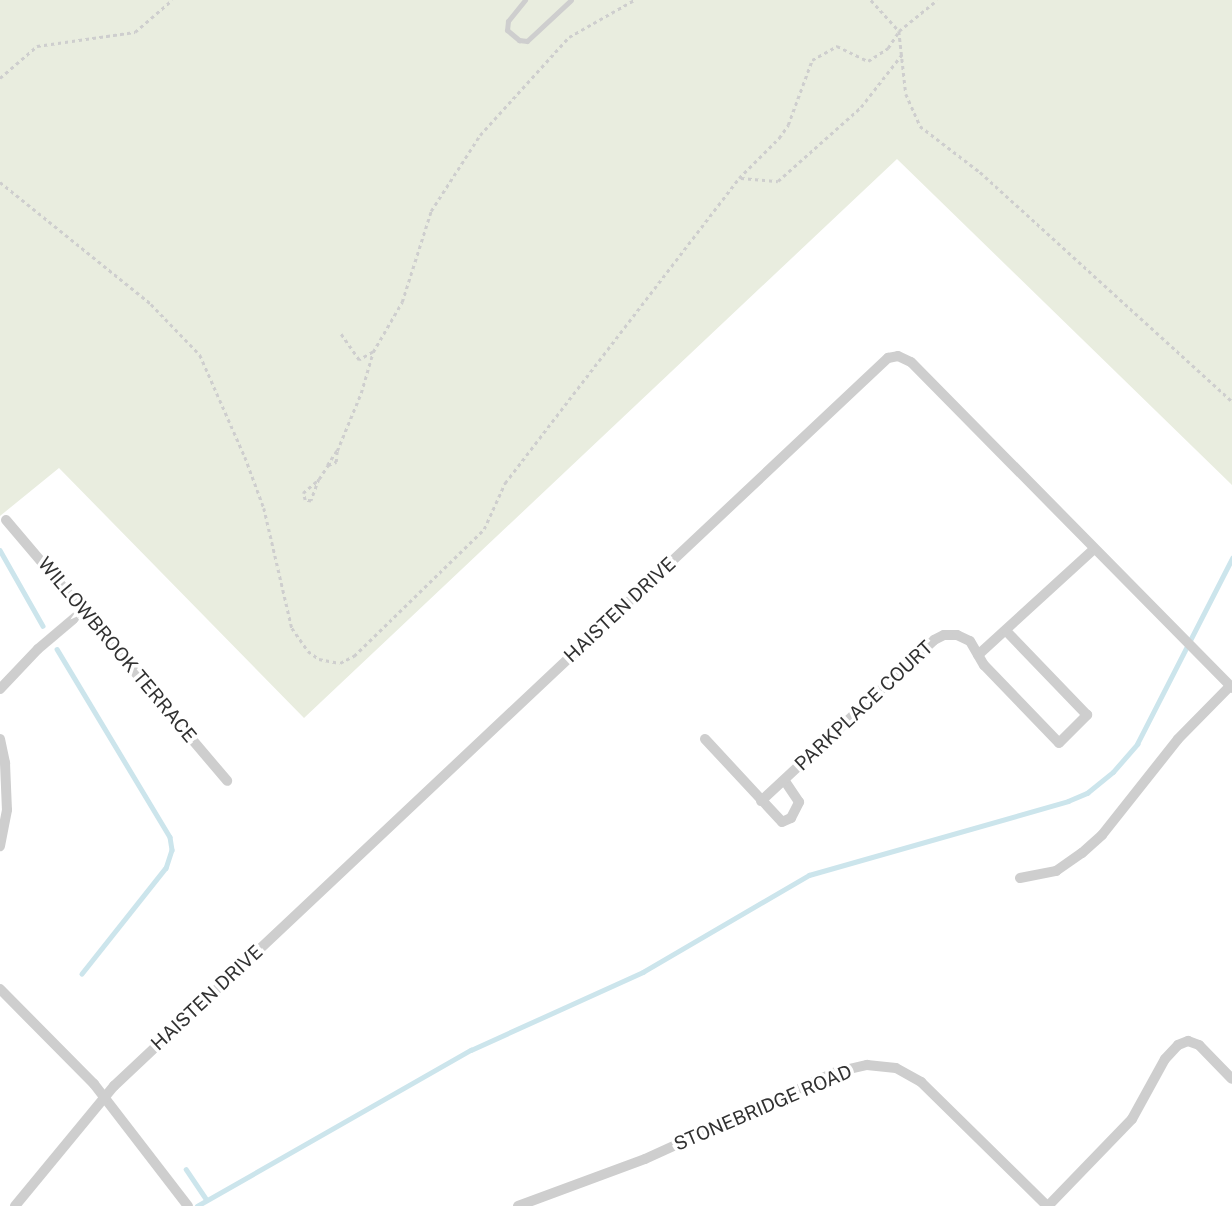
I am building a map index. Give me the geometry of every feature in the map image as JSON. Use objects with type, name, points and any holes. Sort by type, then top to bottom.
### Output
[{"type":"street","name":"HAISTEN DRIVE","points":[[15,1206],[104,1096],[888,358],[898,356],[908,359],[1231,687]]},
{"type":"street","name":"WILLOWBROOK TERRACE","points":[[6,520],[228,781]]},
{"type":"street","points":[[978,655],[1007,632],[1094,549]]},
{"type":"street","points":[[0,689],[38,649],[83,611]]},
{"type":"street","name":"PARKPLACE COURT","points":[[761,801],[934,640],[944,635],[957,635],[970,641],[978,655],[1059,743],[1087,715],[1007,632]]},
{"type":"street","points":[[1020,878],[1056,871],[1102,835],[1178,739],[1231,687]]},
{"type":"street","points":[[0,739],[5,763],[7,810],[0,846]]},
{"type":"street","name":"PARKPLACE COURT","points":[[705,739],[782,822],[791,818],[799,802],[785,781]]},
{"type":"street","points":[[0,989],[104,1096],[186,1203]]},
{"type":"street","points":[[1048,1206],[1132,1119],[1165,1059],[1178,1045],[1188,1041],[1199,1045],[1232,1079]]},
{"type":"street","name":"STONEBRIDGE ROAD","points":[[518,1206],[645,1159],[836,1072],[867,1065],[896,1068],[921,1082],[1048,1206]]},
{"type":"lane","points":[[524,0],[508,21],[508,30],[519,40],[527,41],[571,0]]},
{"type":"path","points":[[0,78],[37,46],[135,32],[172,0]]},
{"type":"path","points":[[318,479],[311,501],[305,500],[303,493],[328,465],[337,462],[337,451],[361,393],[373,352],[402,302],[431,211],[480,135],[569,37],[634,0]]},
{"type":"path","points":[[871,0],[899,31],[906,94],[920,126],[980,172],[1232,401]]},
{"type":"path","points":[[0,182],[151,304],[200,355],[245,457],[264,508],[292,628],[309,652],[319,659],[340,663],[355,656],[484,529],[505,482],[739,178],[779,138],[788,125],[812,60],[837,47],[868,61],[888,48],[899,31],[937,0]]},
{"type":"path","points":[[739,178],[778,181],[861,107],[903,53]]},
{"type":"path","points":[[341,334],[359,360],[373,352]]},
{"type":"shaded area","points":[[0,0],[1232,0],[1232,485],[897,159],[304,718],[59,468],[0,516]]},
{"type":"waterway","points":[[0,550],[43,626]]},
{"type":"waterway","points":[[197,1206],[471,1050],[643,972],[809,875],[1068,801],[1087,793],[1113,772],[1137,744],[1232,558]]},
{"type":"waterway","points":[[57,649],[170,837],[172,850],[166,868],[82,974]]},
{"type":"waterway","points":[[186,1169],[207,1200]]}]
